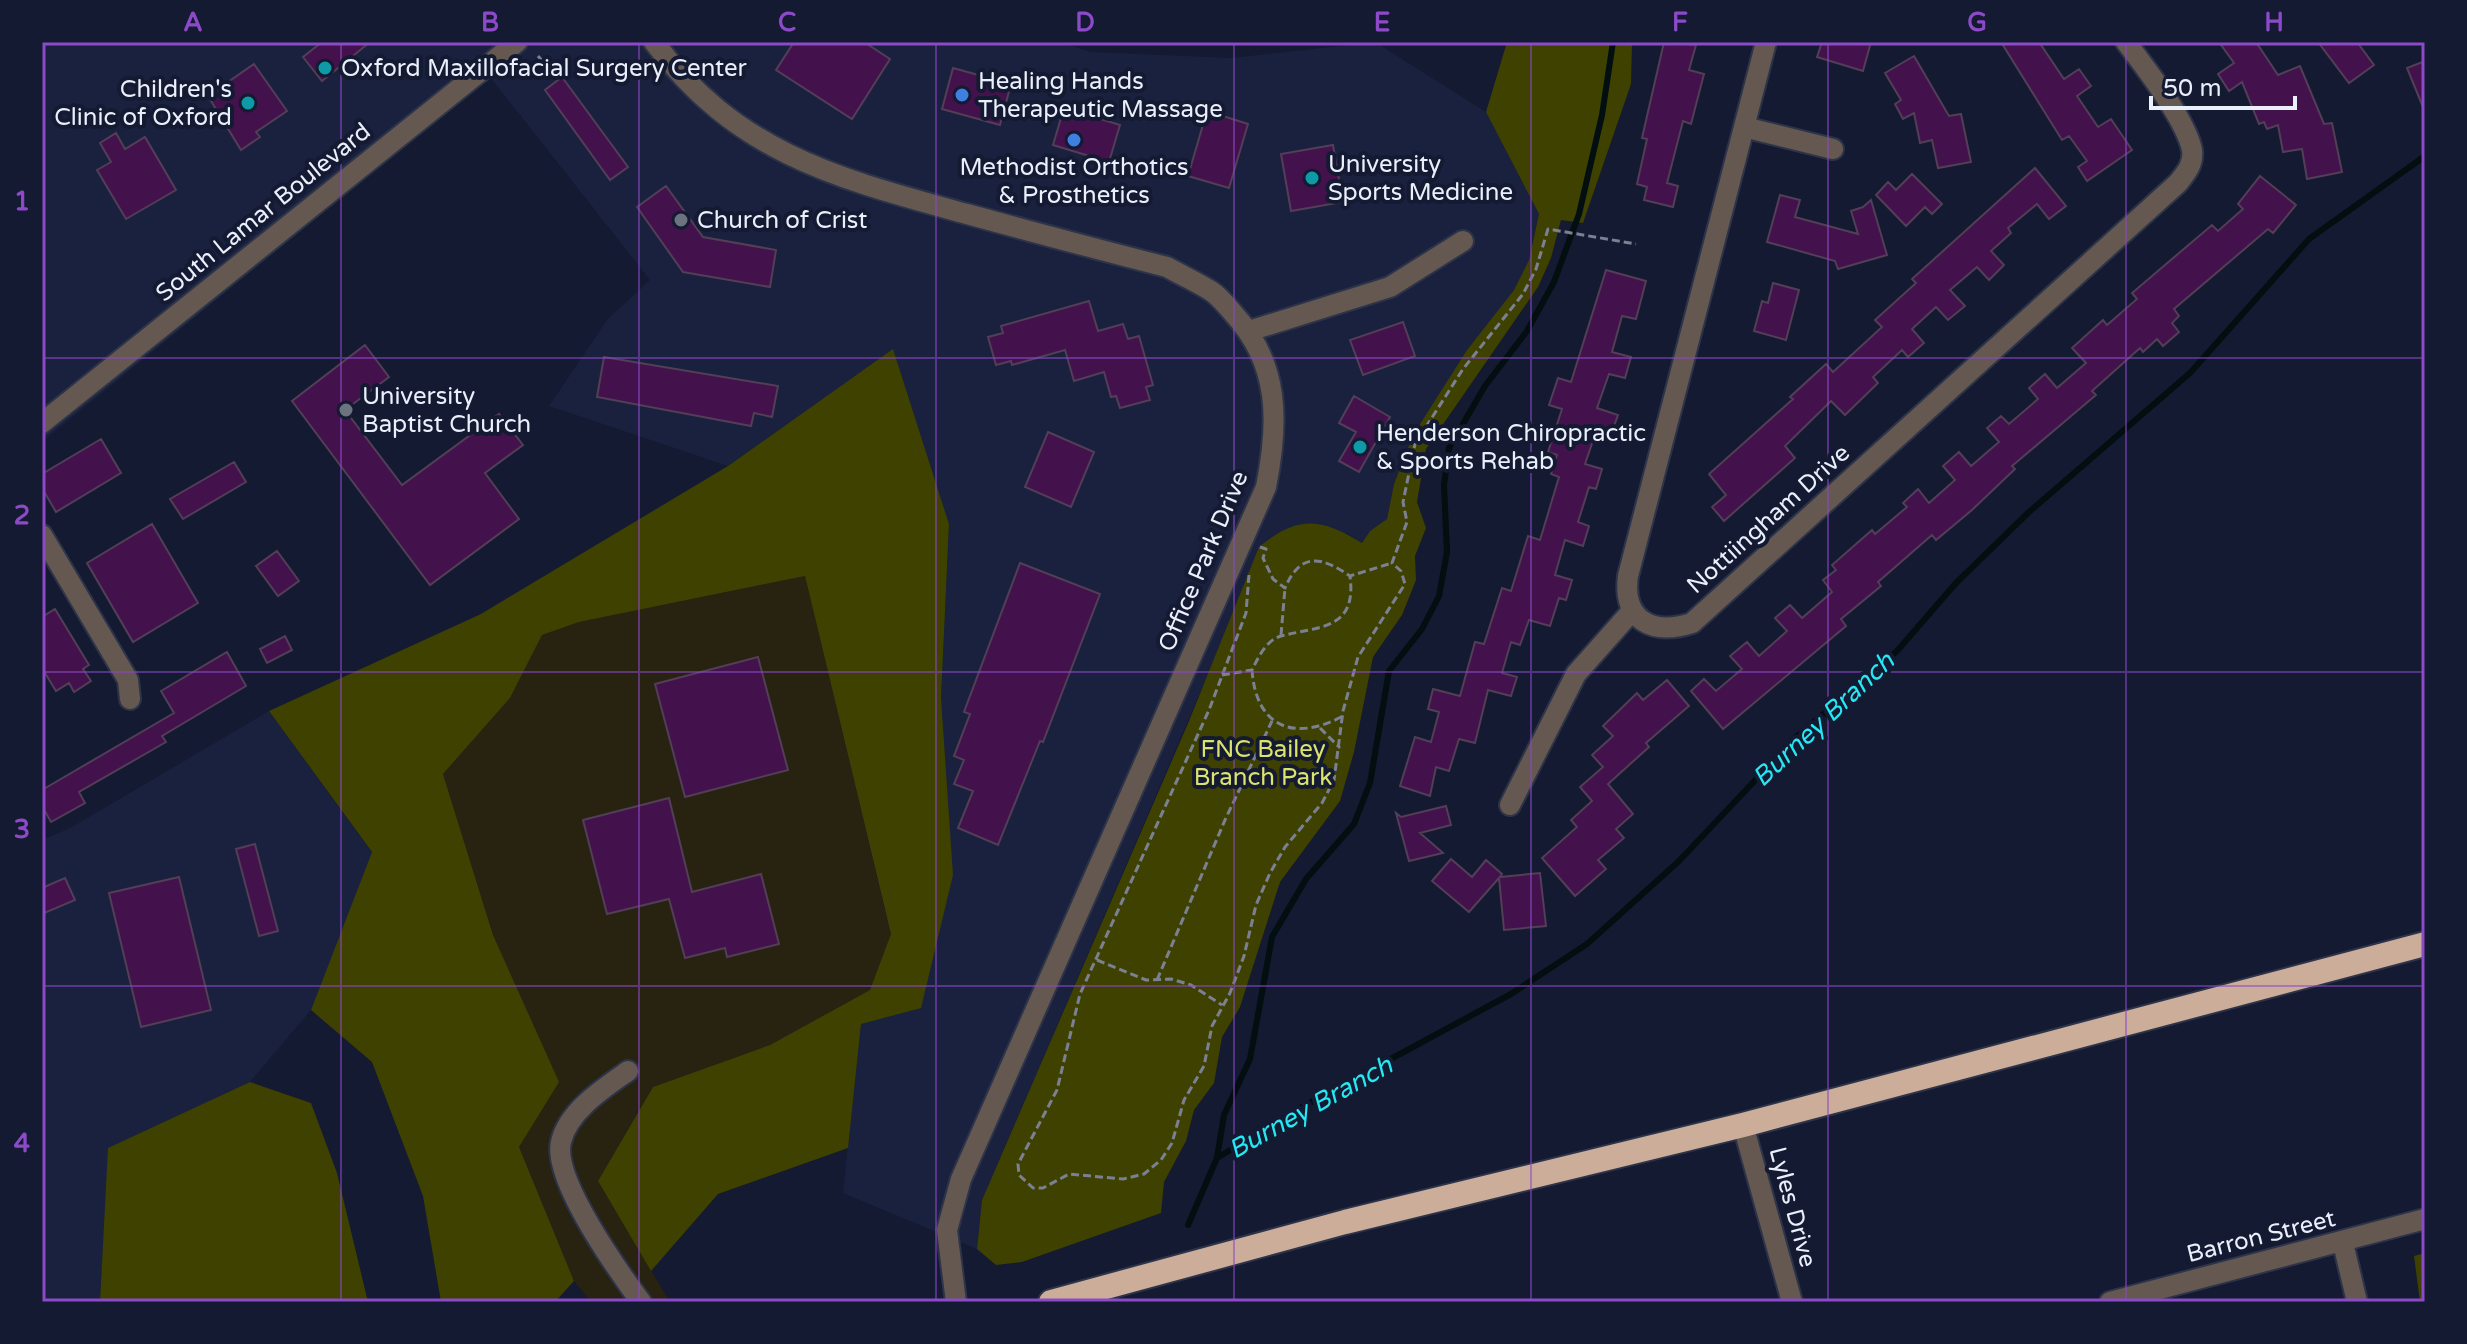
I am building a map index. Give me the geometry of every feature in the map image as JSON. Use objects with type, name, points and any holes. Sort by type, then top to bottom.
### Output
[{"type":"highway","points":[[1051,1302],[1345,1222],[1743,1125],[2425,944]]},
{"type":"street","name":"South Lamar Boulevard","points":[[42,423],[517,42]]},
{"type":"street","name":"Office Park Drive","points":[[654,42],[669,63],[717,110],[745,130],[826,173],[1167,267],[1214,292],[1249,331],[1266,363],[1275,397],[1275,442],[1266,487],[961,1179],[947,1230],[956,1302]]},
{"type":"street","points":[[1510,805],[1576,674],[1631,612],[1625,597],[1628,576],[1766,42]]},
{"type":"street","name":"Nottiingham Drive","points":[[1631,612],[1651,625],[1680,627],[1692,623],[2178,183],[2190,167],[2192,150],[2134,45]]},
{"type":"street","points":[[1744,127],[1833,149]]},
{"type":"street","points":[[1249,331],[1390,287],[1463,241]]},
{"type":"street","points":[[42,535],[128,680],[130,699]]},
{"type":"street","points":[[628,1071],[594,1095],[573,1119],[560,1143],[564,1170],[595,1236],[641,1302]]},
{"type":"street","name":"Lyles Drive","points":[[1743,1125],[1792,1302]]},
{"type":"street","name":"Barron Street","points":[[2110,1302],[2425,1219]]},
{"type":"street","points":[[2343,1243],[2357,1302]]},
{"type":"path","points":[[538,56],[545,64]]},
{"type":"path","points":[[1392,563],[1407,522],[1403,502],[1415,444],[1463,369],[1523,294],[1536,269],[1548,229],[1636,244]]},
{"type":"path","points":[[1254,559],[1259,547],[1266,549],[1266,567],[1273,579],[1285,588]]},
{"type":"path","points":[[1281,636],[1285,588],[1301,565],[1314,560],[1328,561],[1350,576]]},
{"type":"path","points":[[1350,576],[1392,563]]},
{"type":"path","points":[[1250,570],[1246,613],[1222,675],[1080,994],[1057,1090],[1018,1164],[1019,1175],[1033,1188],[1043,1188],[1069,1174],[1123,1179],[1144,1174],[1161,1160],[1172,1143],[1184,1100],[1204,1066],[1212,1026],[1244,956],[1256,905],[1270,873],[1285,847],[1322,803],[1334,780],[1343,716],[1358,657],[1405,584],[1401,571],[1392,563]]},
{"type":"path","points":[[1343,716],[1320,728],[1288,727],[1272,721],[1258,701],[1252,670],[1259,655],[1281,636],[1306,632],[1344,616],[1351,604],[1350,576]]},
{"type":"path","points":[[1222,675],[1252,670]]},
{"type":"path","points":[[1157,980],[1225,820],[1272,721]]},
{"type":"path","points":[[1320,728],[1340,748]]},
{"type":"path","points":[[1097,960],[1146,980],[1171,979],[1191,985],[1223,1006]]},
{"type":"shaded area","points":[[42,42],[1061,42],[1090,52],[1232,58],[1375,42],[1486,112],[1539,214],[1529,260],[1514,290],[1467,350],[1413,435],[1394,484],[1387,519],[1370,531],[1362,543],[1347,533],[1215,658],[982,1200],[977,1249],[843,1193],[861,1024],[941,698],[949,524],[893,350],[728,466],[549,406],[607,320],[650,280],[490,77],[42,442]]},
{"type":"shaded area","points":[[805,576],[891,935],[870,990],[770,1045],[653,1087],[598,1181],[670,1302],[591,1302],[574,1281],[519,1147],[558,1082],[493,935],[443,774],[510,698],[542,635],[579,622]]},
{"type":"shaded area","points":[[269,711],[372,853],[311,1010],[250,1082],[109,1148],[100,1302],[42,1302],[42,840],[72,827]]},
{"type":"green space","name":"FNC Bailey Branch Park","points":[[1507,42],[1632,42],[1631,84],[1583,223],[1561,220],[1551,258],[1538,287],[1426,449],[1417,502],[1426,528],[1415,556],[1416,580],[1402,615],[1373,657],[1354,752],[1340,801],[1280,882],[1240,1007],[1222,1037],[1214,1083],[1194,1110],[1186,1141],[1164,1182],[1161,1213],[1022,1262],[996,1265],[977,1249],[982,1200],[1189,721],[1259,547],[1286,529],[1309,524],[1334,529],[1362,543],[1370,531],[1387,519],[1394,484],[1413,435],[1467,350],[1514,290],[1529,260],[1539,214],[1486,112]]},
{"type":"green space","points":[[893,349],[949,524],[941,698],[953,875],[921,1008],[861,1024],[848,1148],[718,1194],[651,1271],[598,1181],[653,1087],[770,1045],[870,990],[891,934],[805,576],[579,622],[542,635],[510,698],[443,774],[493,935],[559,1082],[519,1147],[574,1281],[555,1302],[441,1302],[423,1196],[372,1062],[311,1010],[372,852],[269,711],[481,614],[728,466]]},
{"type":"green space","points":[[250,1082],[311,1103],[337,1173],[368,1302],[100,1302],[108,1148]]},
{"type":"green space","points":[[2425,1253],[2425,1302],[2420,1302],[2414,1256]]},
{"type":"building","name":"Oxford Maxillofacial Surgery Center","points":[[322,42],[370,42],[322,81],[303,57]]},
{"type":"building","points":[[794,42],[864,42],[890,59],[852,119],[776,70]]},
{"type":"building","points":[[1664,42],[1696,45],[1689,70],[1704,74],[1691,124],[1683,121],[1667,183],[1678,186],[1673,207],[1644,200],[1647,187],[1637,184],[1647,139],[1642,138]]},
{"type":"building","points":[[1822,42],[1871,42],[1863,71],[1817,57]]},
{"type":"building","points":[[2001,42],[2039,42],[2064,79],[2079,69],[2091,86],[2077,96],[2098,127],[2111,119],[2132,150],[2087,181],[2078,167],[2087,161],[2069,136],[2062,140]]},
{"type":"building","points":[[2219,42],[2256,42],[2278,75],[2300,66],[2324,124],[2332,123],[2342,172],[2307,179],[2302,149],[2283,152],[2278,125],[2267,129],[2264,122],[2259,124],[2242,82],[2229,91],[2218,74],[2234,63]]},
{"type":"building","points":[[2318,42],[2357,42],[2374,65],[2349,83]]},
{"type":"building","points":[[1914,56],[1949,116],[1961,114],[1971,162],[1938,168],[1932,140],[1920,143],[1914,113],[1903,119],[1895,104],[1901,100],[1885,73]]},
{"type":"building","points":[[2425,61],[2425,112],[2407,68]]},
{"type":"building","name":"Children's Clinic of Oxford","points":[[254,64],[287,111],[256,132],[260,137],[241,150],[208,96]]},
{"type":"building","points":[[953,68],[1011,84],[1000,125],[942,109]]},
{"type":"building","points":[[562,77],[628,167],[610,180],[545,90]]},
{"type":"building","points":[[1064,108],[1120,125],[1109,162],[1053,145]]},
{"type":"building","points":[[1207,111],[1248,124],[1229,188],[1188,176]]},
{"type":"building","points":[[116,133],[125,149],[145,137],[176,190],[126,219],[97,170],[111,162],[100,143]]},
{"type":"building","name":"University Sports Medicine","points":[[1333,145],[1343,202],[1291,211],[1281,154]]},
{"type":"building","points":[[2035,168],[2066,206],[2049,219],[2037,204],[2008,228],[2011,233],[1991,251],[2004,265],[1989,280],[1977,267],[1950,290],[1965,306],[1948,320],[1936,307],[1912,329],[1924,343],[1908,357],[1902,350],[1873,377],[1878,383],[1845,415],[1831,401],[1785,446],[1795,458],[1724,521],[1712,507],[1726,495],[1709,474],[1793,399],[1790,397],[1826,364],[1833,372],[1882,327],[1875,320],[1916,283],[1912,279]]},
{"type":"building","points":[[1912,174],[1942,204],[1932,214],[1925,207],[1906,226],[1876,195],[1888,182],[1896,190]]},
{"type":"building","points":[[2260,176],[2296,205],[2273,233],[2268,229],[2174,309],[2179,316],[2172,323],[2179,332],[2163,346],[2157,339],[2143,352],[2140,348],[2092,391],[2096,395],[2012,466],[2015,469],[1972,510],[1936,540],[1932,535],[1878,582],[1881,586],[1841,619],[1846,626],[1723,729],[1691,691],[1704,679],[1716,691],[1742,669],[1730,656],[1747,642],[1759,656],[1787,631],[1775,618],[1790,605],[1802,618],[1832,592],[1823,580],[1836,570],[1832,565],[1872,530],[1875,534],[1907,507],[1903,503],[1918,489],[1929,503],[1955,480],[1943,466],[1959,452],[1971,466],[1999,442],[1987,428],[2001,416],[2009,424],[2038,399],[2029,388],[2045,374],[2057,388],[2086,363],[2072,348],[2103,320],[2107,325],[2137,299],[2132,293],[2212,225],[2218,231],[2243,209],[2238,204]]},
{"type":"building","points":[[666,186],[703,237],[776,250],[770,287],[683,272],[637,207]]},
{"type":"building","points":[[1780,195],[1800,200],[1795,217],[1858,234],[1851,211],[1871,200],[1887,255],[1838,269],[1835,261],[1767,242]]},
{"type":"building","points":[[1606,270],[1646,281],[1636,319],[1622,316],[1612,352],[1631,357],[1625,378],[1609,374],[1597,408],[1618,415],[1610,437],[1596,432],[1585,464],[1602,469],[1596,489],[1589,487],[1578,522],[1589,526],[1583,546],[1565,540],[1555,575],[1572,580],[1566,600],[1559,598],[1550,626],[1529,620],[1520,645],[1511,642],[1502,673],[1517,677],[1511,696],[1488,690],[1475,743],[1459,739],[1449,771],[1436,767],[1430,796],[1400,786],[1415,737],[1431,742],[1439,712],[1428,709],[1433,689],[1460,696],[1475,642],[1484,644],[1502,588],[1511,591],[1528,536],[1540,540],[1559,477],[1551,474],[1557,455],[1548,452],[1562,409],[1549,405],[1558,378],[1571,382]]},
{"type":"building","points":[[1773,283],[1799,290],[1786,340],[1754,331],[1762,301],[1768,303]]},
{"type":"building","points":[[1089,301],[1098,331],[1123,324],[1128,339],[1139,336],[1153,385],[1146,387],[1150,400],[1120,408],[1116,396],[1111,397],[1104,372],[1074,381],[1065,350],[1012,365],[1011,361],[996,365],[988,337],[1003,333],[1001,326]]},
{"type":"building","points":[[1403,322],[1415,356],[1363,375],[1350,340]]},
{"type":"building","points":[[365,345],[389,377],[345,410],[402,485],[499,414],[523,445],[485,473],[519,519],[430,585],[292,401]]},
{"type":"building","points":[[604,357],[778,386],[772,417],[754,413],[751,426],[597,397]]},
{"type":"building","name":"Henderson Chiropractic & Sports Rehab","points":[[1354,396],[1390,417],[1359,472],[1339,461],[1356,432],[1339,423]]},
{"type":"building","points":[[1048,432],[1094,452],[1071,507],[1025,487]]},
{"type":"building","points":[[101,439],[121,473],[56,512],[42,488],[42,474]]},
{"type":"building","points":[[234,462],[246,482],[183,519],[170,499]]},
{"type":"building","points":[[152,524],[198,603],[133,642],[87,563]]},
{"type":"building","points":[[277,551],[299,581],[278,596],[256,566]]},
{"type":"building","points":[[1020,563],[1100,594],[1043,742],[1040,741],[998,845],[958,828],[973,791],[954,784],[964,760],[954,756],[970,714],[964,712]]},
{"type":"building","points":[[55,609],[89,665],[83,669],[91,681],[74,692],[69,683],[56,691],[42,668],[42,617]]},
{"type":"building","points":[[285,636],[292,650],[267,663],[260,649]]},
{"type":"building","points":[[227,652],[246,686],[162,736],[166,742],[79,792],[85,803],[51,822],[42,806],[42,790],[174,713],[161,691]]},
{"type":"building","points":[[758,657],[788,770],[685,797],[655,684]]},
{"type":"building","points":[[1667,680],[1689,706],[1646,743],[1649,747],[1608,784],[1633,814],[1616,829],[1624,838],[1598,860],[1606,869],[1575,896],[1542,858],[1577,827],[1571,820],[1592,801],[1580,787],[1603,767],[1592,755],[1613,736],[1603,726],[1637,693],[1643,700]]},
{"type":"building","points":[[669,798],[692,892],[761,874],[779,944],[727,957],[725,948],[685,958],[669,899],[607,914],[583,820]]},
{"type":"building","points":[[1446,806],[1451,825],[1420,833],[1443,853],[1409,861],[1396,813],[1401,817]]},
{"type":"building","points":[[255,844],[278,931],[259,936],[236,849]]},
{"type":"building","points":[[1451,859],[1472,877],[1486,860],[1502,874],[1500,877],[1540,873],[1546,926],[1504,930],[1499,878],[1469,912],[1432,881]]},
{"type":"building","points":[[179,877],[211,1010],[141,1027],[109,893]]},
{"type":"building","points":[[65,878],[75,900],[42,914],[42,888]]},
{"type":"waterway","points":[[1188,1225],[1217,1158],[1224,1115],[1250,1059],[1272,937],[1306,879],[1354,824],[1370,783],[1389,671],[1422,629],[1439,596],[1447,552],[1444,485],[1449,448],[1485,386],[1527,331],[1554,282],[1579,214],[1602,115],[1613,42]]},
{"type":"waterway","name":"Burney Branch","points":[[1217,1158],[1302,1107],[1511,994],[1587,944],[1679,861],[1795,738],[1897,651],[1956,583],[2029,512],[2190,373],[2309,239],[2425,156]]},
{"type":"place","name":"Oxford Maxillofacial Surgery Center","points":[[325,68]]},
{"type":"place","name":"Healing Hands Therapeutic Massage","points":[[962,95]]},
{"type":"place","name":"Children's Clinic of Oxford","points":[[248,103]]},
{"type":"place","name":"Methodist Orthotics & Prosthetics","points":[[1074,140]]},
{"type":"place","name":"University Sports Medicine","points":[[1312,178]]},
{"type":"place","name":"Church of Crist","points":[[681,220]]},
{"type":"place","name":"University Baptist Church","points":[[346,410]]},
{"type":"place","name":"Henderson Chiropractic & Sports Rehab","points":[[1360,447]]}]
